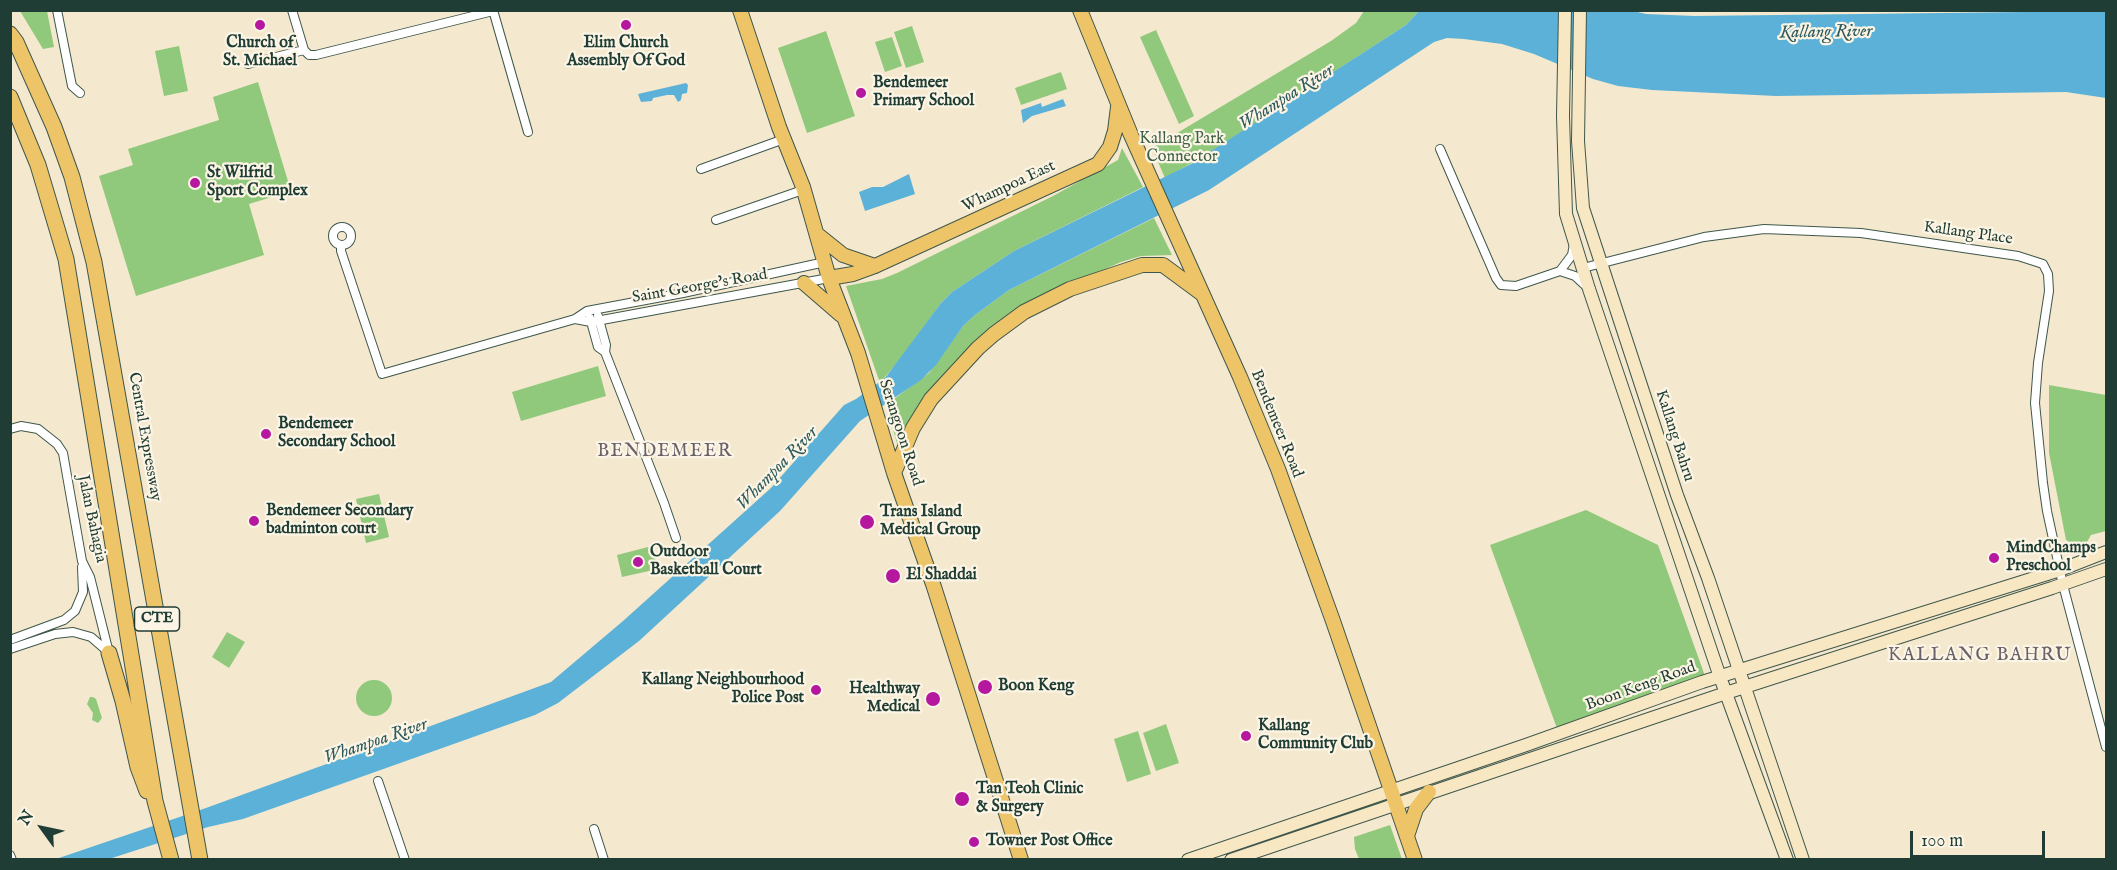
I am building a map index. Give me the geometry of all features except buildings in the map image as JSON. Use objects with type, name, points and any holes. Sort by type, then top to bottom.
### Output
[{"type":"highway","name":"Central Expressway","points":[[12,35],[54,127],[72,177],[94,262],[199,856]]},
{"type":"highway","name":"CTE","points":[[10,97],[39,165],[66,259],[156,806],[171,858]]},
{"type":"highway","points":[[109,653],[142,782],[156,806]]},
{"type":"main road","name":"Serangoon Road","points":[[740,10],[784,139],[803,187],[830,278],[858,353],[894,473],[952,642],[1021,860]]},
{"type":"main road","name":"Bendemeer Road","points":[[1080,10],[1119,105],[1278,469],[1415,860]]},
{"type":"main road","name":"Kallang Bahru","points":[[1565,10],[1566,214],[1589,289],[1720,677],[1784,859]]},
{"type":"main road","name":"Kallang Bahru","points":[[1580,10],[1578,141],[1583,208],[1677,495],[1708,578],[1803,860]]},
{"type":"main road","name":"Whampoa East","points":[[830,278],[853,274],[875,266],[1098,164],[1110,147],[1119,105]]},
{"type":"main road","points":[[817,233],[843,255],[875,266]]},
{"type":"main road","points":[[894,473],[909,437],[931,399],[978,348],[1024,312],[1070,289],[1142,265],[1163,265],[1203,294]]},
{"type":"main road","points":[[804,283],[844,318]]},
{"type":"main road","name":"Boon Keng Road","points":[[1231,860],[1545,739],[1739,670],[2060,570],[2106,552]]},
{"type":"main road","name":"Boon Keng Road","points":[[1188,860],[1394,797],[1429,792],[2106,569]]},
{"type":"main road","points":[[1407,836],[1416,810],[1429,792]]},
{"type":"street","points":[[57,10],[72,86],[80,93]]},
{"type":"street","points":[[292,10],[304,50],[309,55],[493,11],[528,132]]},
{"type":"street","points":[[248,64],[304,50]]},
{"type":"street","points":[[701,169],[784,139]]},
{"type":"street","points":[[1440,149],[1496,278],[1502,285],[1516,286],[1560,271],[1572,255],[1575,241]]},
{"type":"street","points":[[716,220],[797,192],[803,187]]},
{"type":"street","name":"Kallang Place","points":[[1583,268],[1704,237],[1764,229],[1861,233],[2018,256],[2043,264],[2048,274],[2049,291],[2038,363],[2035,404],[2047,509],[2060,570]]},
{"type":"street","name":"Saint George's Road","points":[[341,245],[341,251],[382,374],[575,319],[592,310],[825,262]]},
{"type":"street","points":[[1560,271],[1575,276],[1589,289]]},
{"type":"street","name":"Saint George's Road","points":[[575,319],[595,321],[830,278]]},
{"type":"street","points":[[592,310],[598,347],[605,352]]},
{"type":"street","points":[[604,336],[616,317]]},
{"type":"street","points":[[595,321],[604,336],[605,352],[676,538]]},
{"type":"street","name":"Jalan Bahagia","points":[[10,429],[21,426],[38,429],[57,444],[63,453],[82,561],[90,577],[109,653]]},
{"type":"street","points":[[10,640],[63,620],[75,611],[83,592],[82,561]]},
{"type":"street","points":[[2060,570],[2104,731],[2106,747]]},
{"type":"street","points":[[10,649],[55,634],[74,632],[91,637],[109,653]]},
{"type":"street","points":[[378,781],[405,860]]},
{"type":"street","points":[[594,830],[604,860]]},
{"type":"street","points":[[10,855],[12,860]]},
{"type":"green space","points":[[20,11],[47,11],[54,47],[43,49]]},
{"type":"green space","name":"Kallang Park Connector","points":[[1364,11],[1419,11],[1406,25],[1204,156],[1165,178],[1152,148],[1331,41],[1356,23]]},
{"type":"green space","points":[[912,26],[924,62],[906,68],[894,32]]},
{"type":"green space","points":[[1156,30],[1194,116],[1179,124],[1140,37]]},
{"type":"green space","points":[[826,31],[855,116],[807,133],[778,48]]},
{"type":"green space","points":[[892,37],[902,66],[885,72],[875,42]]},
{"type":"green space","points":[[179,46],[188,91],[164,96],[155,51]]},
{"type":"green space","points":[[1061,72],[1067,89],[1021,105],[1015,88]]},
{"type":"green space","name":"St Wilfrid Sport Complex","points":[[258,82],[291,191],[249,204],[264,255],[136,296],[99,176],[133,165],[128,149],[219,120],[213,97]]},
{"type":"green space","points":[[1122,148],[1143,187],[1014,251],[952,292],[941,303],[880,383],[846,286],[882,279],[897,273],[1053,196],[1118,160]]},
{"type":"green space","points":[[1154,218],[1172,255],[1141,256],[1121,262],[1071,284],[1001,325],[898,447],[886,405],[929,373],[963,326],[975,315],[1009,290]]},
{"type":"green space","points":[[598,366],[606,396],[521,421],[512,392]]},
{"type":"green space","points":[[2049,385],[2106,395],[2106,531],[2091,535],[2083,549],[2066,540],[2049,453]]},
{"type":"green space","points":[[379,494],[389,537],[366,543],[356,499]]},
{"type":"green space","points":[[1586,510],[1658,545],[1705,676],[1558,731],[1490,545]]},
{"type":"green space","name":"Outdoor Basketball Court","points":[[652,546],[658,569],[622,577],[617,555]]},
{"type":"green space","points":[[227,632],[245,642],[229,668],[212,657]]},
{"type":"green space","points":[[374,680],[387,685],[392,698],[387,711],[374,716],[361,711],[356,698],[361,685]]},
{"type":"green space","points":[[90,697],[96,699],[102,718],[98,723],[92,720],[93,713],[87,704]]},
{"type":"green space","points":[[1166,724],[1179,763],[1156,771],[1143,733]]},
{"type":"green space","points":[[1138,731],[1151,774],[1127,782],[1114,739]]},
{"type":"green space","points":[[1390,825],[1402,859],[1359,859],[1354,837]]},
{"type":"water","name":"Kallang River","points":[[1629,10],[1646,14],[1695,16],[2106,11],[2106,98],[2066,92],[1776,96],[1652,90],[1618,86],[1593,79],[1534,54],[1502,44],[1447,38],[1434,42],[1209,190],[1009,290],[975,315],[963,326],[936,365],[921,380],[860,421],[780,511],[639,641],[558,703],[535,715],[243,819],[208,827],[109,859],[53,860],[206,808],[551,682],[623,621],[771,488],[844,405],[885,378],[941,303],[952,292],[1014,251],[1191,164],[1406,25],[1419,11]]},
{"type":"water","points":[[686,83],[687,93],[682,94],[678,102],[674,95],[667,95],[653,98],[652,101],[641,102],[638,94]]},
{"type":"water","points":[[1063,99],[1066,106],[1032,116],[1023,123],[1021,110],[1041,103],[1042,107]]},
{"type":"water","points":[[909,174],[915,194],[865,211],[859,192],[872,187],[883,187]]},
{"type":"place","name":"Church of St. Michael","points":[[260,25]]},
{"type":"place","name":"Elim Church Assembly Of God","points":[[626,25]]},
{"type":"place","name":"Bendemeer Primary School","points":[[861,93]]},
{"type":"place","name":"St Wilfrid Sport Complex","points":[[195,183]]},
{"type":"place","name":"Bendemeer Secondary School","points":[[266,434]]},
{"type":"place","name":"Bendemeer Secondary badminton court","points":[[254,521]]},
{"type":"place","name":"Trans Island Medical Group","points":[[867,522]]},
{"type":"place","name":"MindChamps Preschool","points":[[1994,558]]},
{"type":"place","name":"Outdoor Basketball Court","points":[[638,562]]},
{"type":"place","name":"El Shaddai","points":[[893,576]]},
{"type":"place","name":"Boon Keng","points":[[985,687]]},
{"type":"place","name":"Kallang Neighbourhood Police Post","points":[[816,690]]},
{"type":"place","name":"Healthway Medical","points":[[933,699]]},
{"type":"place","name":"Kallang Community Club","points":[[1246,736]]},
{"type":"place","name":"Tan Teoh Clinic & Surgery","points":[[962,799]]},
{"type":"place","name":"Towner Post Office","points":[[974,842]]},
{"type":"district","name":"BENDEMEER","points":[[665,452]]},
{"type":"district","name":"KALLANG BAHRU","points":[[1980,656]]},
{"type":"water label","name":"Whampoa River","points":[[1287,98]]},
{"type":"water label","name":"Whampoa River","points":[[778,469]]},
{"type":"water label","name":"Whampoa River","points":[[376,742]]}]
